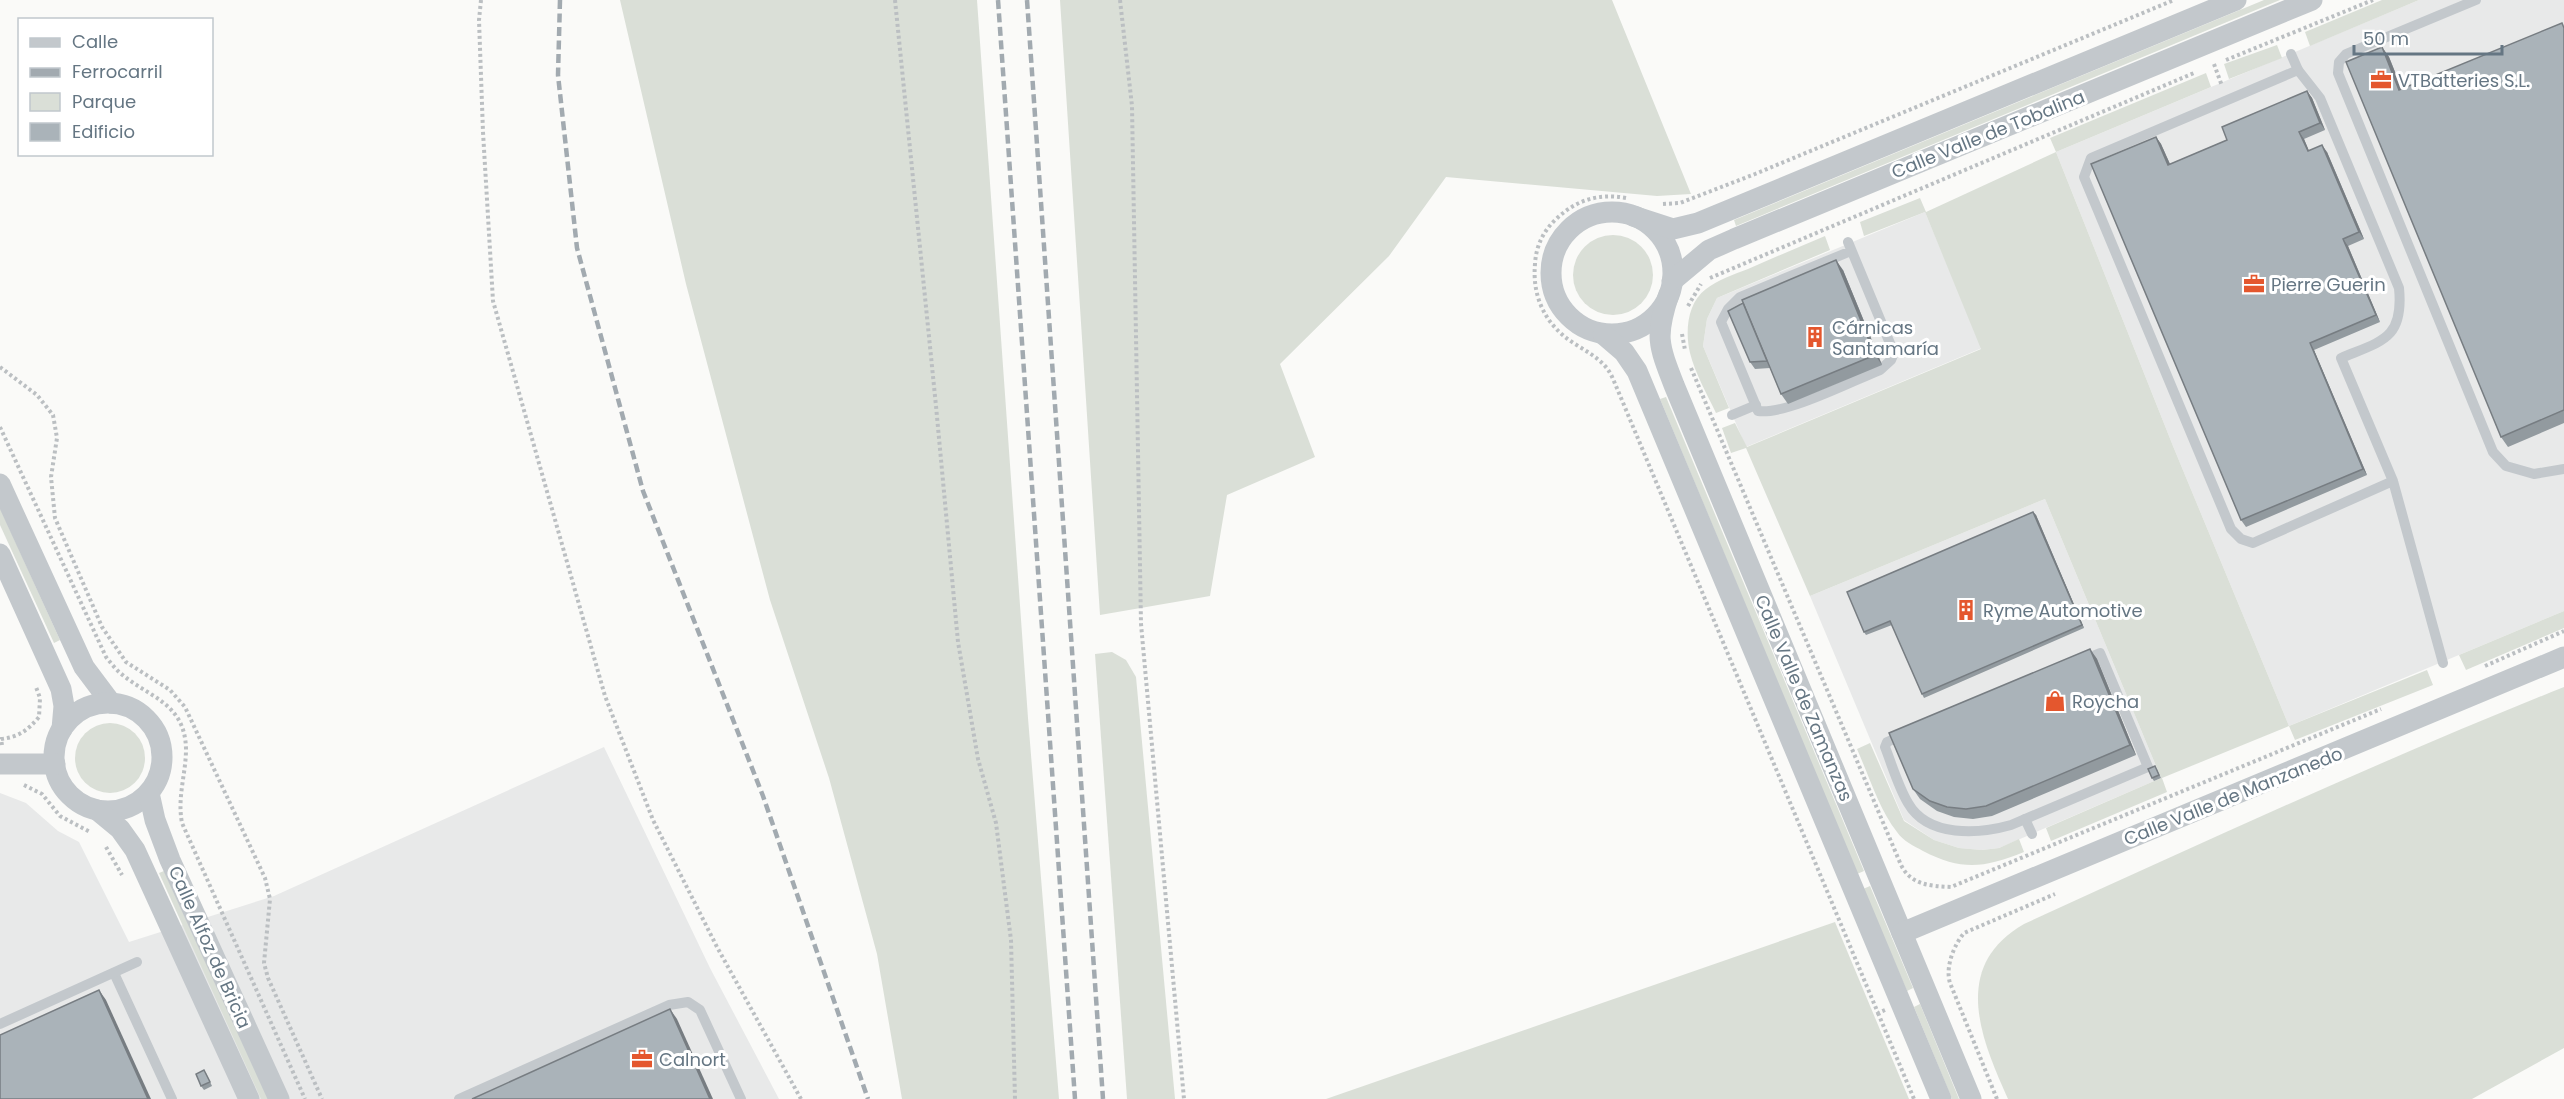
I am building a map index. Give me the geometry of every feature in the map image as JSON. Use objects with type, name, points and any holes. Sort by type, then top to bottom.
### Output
[{"type":"street","name":"Calle Valle de Tobalina","points":[[1633,216],[1673,229],[1698,223],[2236,0]]},
{"type":"street","name":"Calle Valle de Tobalina","points":[[1671,287],[1709,250],[2312,0]]},
{"type":"street","points":[[1604,212],[1620,212],[1646,222],[1661,237],[1673,268],[1671,287],[1656,315],[1644,325],[1628,332],[1603,334],[1582,327],[1564,311],[1552,285],[1552,261],[1564,234],[1576,223],[1588,216],[1604,212]]},
{"type":"street","name":"Calle Valle de Zamanzas","points":[[1671,287],[1660,323],[1659,338],[1667,368],[1971,1099]]},
{"type":"street","name":"Calle Valle de Zamanzas","points":[[1603,334],[1624,352],[1636,371],[1941,1099]]},
{"type":"street","points":[[0,483],[84,667],[111,703]]},
{"type":"street","points":[[0,554],[61,689],[64,706],[62,729],[55,751],[58,777],[74,799],[98,810],[126,808],[139,802],[158,780],[162,765],[162,750],[158,736],[139,712],[111,703],[83,709],[71,717],[62,729]]},
{"type":"street","name":"Calle Valle de Manzanedo","points":[[1902,933],[2564,657]]},
{"type":"street","points":[[2,764],[55,764]]},
{"type":"street","name":"Calle Alfoz de Bricia","points":[[149,793],[163,843],[279,1099]]},
{"type":"street","name":"Calle Alfoz de Bricia","points":[[98,810],[120,829],[135,850],[249,1099]]},
{"type":"lane","points":[[2476,0],[2346,54],[2338,62],[2338,73],[2493,452],[2506,466],[2534,474],[2564,469]]},
{"type":"lane","points":[[2291,54],[2298,70],[2320,98],[2398,288],[2400,306],[2397,322],[2385,339],[2341,358],[2393,482],[2443,663]]},
{"type":"lane","points":[[2298,70],[2091,158],[2084,177],[2231,529],[2241,539],[2253,543],[2393,482]]},
{"type":"lane","points":[[1850,247],[1894,353],[1891,360],[1880,370],[1784,408],[1766,412],[1758,411],[1756,405],[1721,322],[1728,309],[1740,297],[1850,247]]},
{"type":"lane","points":[[1732,415],[1756,405]]},
{"type":"lane","points":[[2100,653],[2148,767],[2025,819],[1992,830],[1967,833],[1942,827],[1923,818],[1909,805],[1885,747],[1887,742],[2100,653]]},
{"type":"lane","points":[[2025,819],[2032,834]]},
{"type":"lane","points":[[0,1024],[137,962]]},
{"type":"lane","points":[[114,973],[172,1099]]},
{"type":"lane","points":[[459,1099],[669,1005],[688,1002],[700,1010],[741,1099]]},
{"type":"path","points":[[480,0],[483,132],[493,301],[605,696],[653,820],[717,947],[801,1099]]},
{"type":"path","points":[[895,0],[958,642],[978,759],[996,823],[1011,940],[1015,1099]]},
{"type":"path","points":[[1120,0],[1132,106],[1141,624],[1184,1099]]},
{"type":"path","points":[[1687,309],[1701,284],[1726,270],[2214,64],[2373,0]]},
{"type":"path","points":[[2214,64],[2220,83]]},
{"type":"path","points":[[1683,329],[1686,355]]},
{"type":"path","points":[[1690,366],[1901,865],[1906,874],[1919,883],[1952,886],[2386,707]]},
{"type":"path","points":[[0,367],[36,395],[53,415],[57,438],[51,477],[55,518],[102,627],[126,662],[170,690],[185,707],[265,878],[270,899],[264,963],[268,978],[322,1099]]},
{"type":"path","points":[[0,427],[103,652],[119,672],[149,690],[168,706],[180,723],[186,748],[179,806],[182,823],[305,1099]]},
{"type":"path","points":[[2482,667],[2564,632]]},
{"type":"path","points":[[2,764],[1,739],[21,734],[39,717],[40,698],[33,680]]},
{"type":"path","points":[[17,783],[42,794],[60,816],[96,837]]},
{"type":"path","points":[[100,841],[125,881]]},
{"type":"path","points":[[1997,1099],[1950,983],[1948,968],[1958,940],[1964,933],[2065,889]]},
{"type":"path","points":[[1878,1013],[1914,1099]]},
{"type":"shaded area","points":[[2419,0],[2564,0],[2564,611],[2289,726],[2173,446],[2056,152]]},
{"type":"shaded area","points":[[1925,212],[1982,348],[1746,447],[1703,346],[1707,319],[1717,298]]},
{"type":"shaded area","points":[[2045,499],[2161,778],[1999,848],[1982,850],[1959,848],[1934,840],[1904,820],[1810,596]]},
{"type":"shaded area","points":[[604,747],[710,968],[779,1099],[0,1099],[0,793],[26,803],[58,831],[79,842],[129,942],[274,896]]},
{"type":"green space","points":[[620,0],[977,0],[1028,718],[1059,1099],[902,1099],[877,954],[829,778],[770,600],[686,284]]},
{"type":"green space","points":[[1060,0],[1612,0],[1691,194],[1657,196],[1446,177],[1389,256],[1280,364],[1315,457],[1227,495],[1210,596],[1100,615]]},
{"type":"green space","points":[[2264,0],[2280,0],[1736,226],[1734,220]]},
{"type":"green space","points":[[2382,0],[2419,0],[2310,46],[2305,32]]},
{"type":"green space","points":[[2277,45],[2282,58],[2229,79],[2224,64]]},
{"type":"green space","points":[[2206,73],[2211,87],[2056,152],[2050,138]]},
{"type":"green space","points":[[2056,152],[2173,446],[2289,726],[2162,778],[2167,792],[2051,841],[2046,828],[2161,778],[2045,499],[1810,596],[1746,448],[1731,453],[1722,428],[1735,423],[1747,447],[1981,349],[1925,212],[1864,236],[1860,222],[1920,198],[1926,212]]},
{"type":"green space","points":[[1605,235],[1621,235],[1642,246],[1653,267],[1653,283],[1642,304],[1621,315],[1605,315],[1591,309],[1579,297],[1573,283],[1573,267],[1579,253],[1591,241]]},
{"type":"green space","points":[[1825,236],[1830,250],[1717,298],[1707,319],[1703,346],[1729,408],[1716,413],[1698,376],[1690,353],[1688,327],[1695,302],[1706,289],[1721,280]]},
{"type":"green space","points":[[1666,397],[1864,871],[1857,874],[1660,399]]},
{"type":"green space","points":[[0,508],[60,640],[54,643],[0,525]]},
{"type":"green space","points":[[2564,611],[2564,628],[2466,670],[2459,655]]},
{"type":"green space","points":[[1112,652],[1126,660],[1136,677],[1175,1099],[1127,1099],[1095,654]]},
{"type":"green space","points":[[2427,670],[2433,685],[2295,740],[2289,726]]},
{"type":"green space","points":[[2564,687],[2564,1048],[2472,1099],[2008,1099],[1988,1051],[1978,1004],[1979,981],[1987,960],[2001,941],[2024,924],[2226,832],[2360,772]]},
{"type":"green space","points":[[110,723],[123,726],[135,733],[142,745],[145,758],[142,771],[135,783],[123,790],[110,793],[97,790],[85,783],[78,771],[75,758],[78,745],[85,733],[97,726]]},
{"type":"green space","points":[[1870,743],[1904,821],[1934,840],[1959,848],[1982,850],[1999,848],[2019,839],[2024,852],[1985,864],[1962,864],[1937,857],[1905,841],[1885,813],[1857,749]]},
{"type":"green space","points":[[164,871],[268,1099],[261,1099],[159,873]]},
{"type":"green space","points":[[1870,886],[1913,988],[1907,991],[1863,889]]},
{"type":"green space","points":[[1835,922],[1909,1099],[1326,1099]]},
{"type":"green space","points":[[1920,1004],[1959,1099],[1952,1099],[1914,1007]]},
{"type":"building","points":[[2562,23],[2564,28],[2564,410],[2501,437],[2346,62],[2382,47],[2399,90]]},
{"type":"building","name":"Pierre Guerin","points":[[2307,91],[2320,123],[2299,132],[2308,151],[2322,145],[2359,232],[2343,239],[2376,315],[2310,343],[2363,469],[2241,520],[2091,164],[2156,137],[2168,165],[2227,140],[2222,127]]},
{"type":"building","name":"Cárnicas Santamaría","points":[[1836,260],[1875,355],[1781,394],[1742,300]]},
{"type":"building","points":[[1743,303],[1767,361],[1750,362],[1728,311]]},
{"type":"building","name":"Ryme Automotive","points":[[2033,512],[2082,625],[1922,694],[1890,621],[1864,632],[1847,592]]},
{"type":"building","name":"Roycha","points":[[2090,649],[2130,745],[1986,806],[1966,809],[1947,807],[1930,801],[1913,789],[1889,733]]},
{"type":"building","points":[[2155,766],[2159,775],[2152,778],[2148,769]]},
{"type":"building","points":[[99,990],[148,1099],[0,1099],[0,1035]]},
{"type":"building","name":"Calnort","points":[[670,1009],[710,1099],[472,1099]]},
{"type":"building","points":[[204,1070],[210,1082],[201,1086],[196,1074]]},
{"type":"railway","points":[[560,0],[558,75],[577,248],[643,491],[763,796],[868,1099]]},
{"type":"railway","points":[[998,0],[1075,1099]]},
{"type":"railway","points":[[1027,0],[1103,1099]]},
{"type":"place","name":"VTBatteries S.L.","points":[[2381,80]]},
{"type":"place","name":"Pierre Guerin","points":[[2254,284]]},
{"type":"place","name":"Cárnicas Santamaría","points":[[1815,337]]},
{"type":"place","name":"Ryme Automotive","points":[[1966,610]]},
{"type":"place","name":"Roycha","points":[[2055,701]]},
{"type":"place","name":"Calnort","points":[[642,1059]]}]
